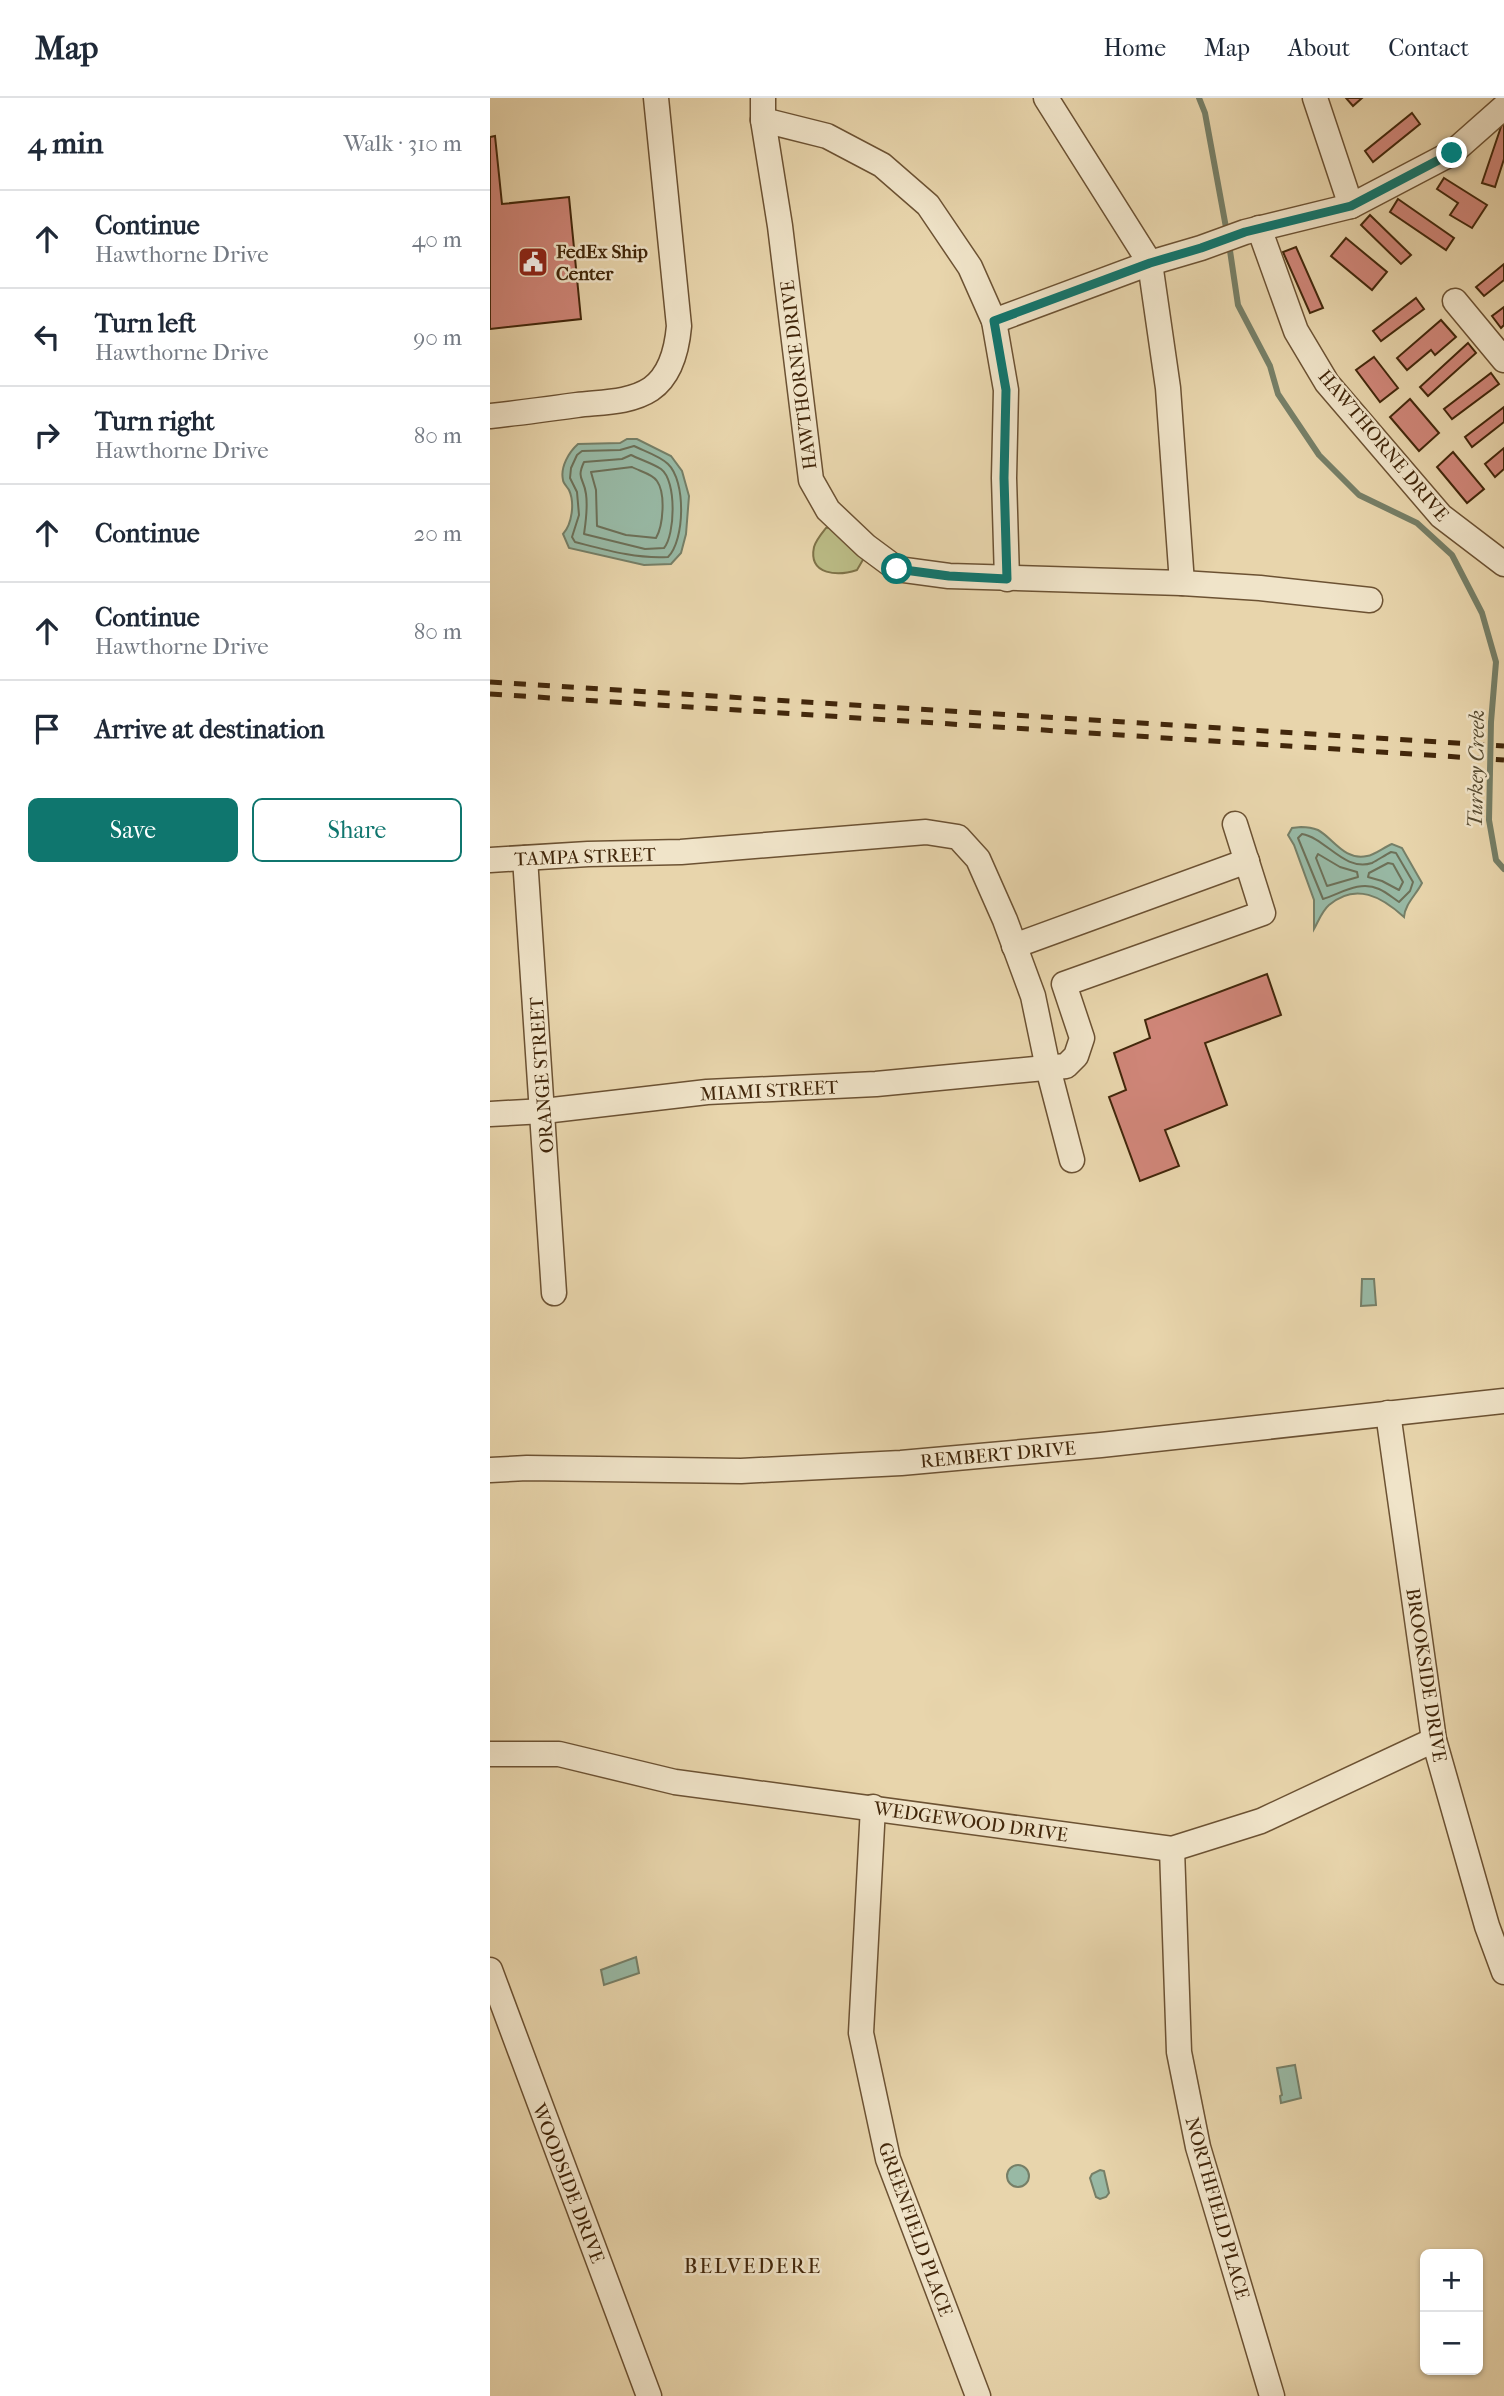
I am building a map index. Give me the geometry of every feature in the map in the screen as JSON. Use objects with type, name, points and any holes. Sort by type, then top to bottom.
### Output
[{"type":"street","points":[[490,416],[625,400],[649,390],[658,383],[669,367],[677,348],[679,326],[656,98]]},
{"type":"street","points":[[1046,98],[1150,263],[1168,388],[1181,583]]},
{"type":"street","points":[[1315,98],[1351,206]]},
{"type":"street","points":[[994,321],[1150,263],[1252,230],[1351,206],[1452,153],[1504,107]]},
{"type":"street","name":"HAWTHORNE DRIVE","points":[[763,109],[827,136],[882,165],[928,205],[970,267],[994,321],[1006,390],[1004,478],[1007,579]]},
{"type":"street","name":"HAWTHORNE DRIVE","points":[[763,109],[811,480],[828,510],[866,546],[897,569],[949,576],[1181,583],[1370,600]]},
{"type":"street","name":"HAWTHORNE DRIVE","points":[[1252,230],[1296,331],[1326,383],[1441,516],[1504,564]]},
{"type":"street","points":[[1455,301],[1504,360]]},
{"type":"street","points":[[1033,996],[1263,913],[1236,824]]},
{"type":"street","name":"TAMPA STREET","points":[[490,860],[681,852],[926,832],[958,837],[978,859],[1033,996],[1072,1160]]},
{"type":"street","name":"ORANGE STREET","points":[[525,858],[544,1111],[554,1293]]},
{"type":"street","points":[[1014,946],[1247,861]]},
{"type":"street","points":[[1048,1068],[1066,1066],[1076,1056],[1082,1038],[1064,984]]},
{"type":"street","name":"MIAMI STREET","points":[[490,1114],[544,1111],[707,1092],[876,1084],[1048,1068]]},
{"type":"street","name":"REMBERT DRIVE","points":[[490,1470],[527,1468],[741,1471],[901,1463],[1101,1445],[1504,1402]]},
{"type":"street","name":"BROOKSIDE DRIVE","points":[[1388,1413],[1434,1740],[1487,1926],[1504,1972]]},
{"type":"street","name":"WEDGEWOOD DRIVE","points":[[490,1754],[558,1754],[675,1782],[1172,1849],[1261,1821],[1434,1740]]},
{"type":"street","name":"GREENFIELD PLACE","points":[[873,1807],[861,2033],[888,2159],[978,2396]]},
{"type":"street","name":"NORTHFIELD PLACE","points":[[1172,1849],[1179,2052],[1198,2147],[1272,2396]]},
{"type":"street","name":"WOODSIDE DRIVE","points":[[490,1970],[649,2396]]},
{"type":"green space","points":[[832,527],[864,558],[857,570],[826,572],[816,564],[813,557],[815,544],[826,528]]},
{"type":"water","points":[[627,439],[637,439],[671,456],[682,471],[689,496],[686,534],[681,553],[671,564],[644,565],[569,548],[563,534],[569,525],[572,507],[571,495],[562,475],[569,455],[578,444],[620,443]]},
{"type":"water","points":[[1292,828],[1318,830],[1345,852],[1359,857],[1370,855],[1392,844],[1402,848],[1422,883],[1404,917],[1378,898],[1359,893],[1349,894],[1329,905],[1314,929],[1314,900],[1288,835]]},
{"type":"water","points":[[1362,1279],[1374,1279],[1376,1305],[1361,1306]]},
{"type":"water","points":[[636,1957],[639,1973],[604,1985],[601,1970]]},
{"type":"water","points":[[1295,2065],[1301,2098],[1281,2103],[1277,2068]]},
{"type":"water","points":[[1018,2165],[1026,2168],[1029,2176],[1026,2184],[1018,2187],[1010,2184],[1007,2176],[1010,2168]]},
{"type":"water","points":[[1100,2170],[1104,2171],[1109,2193],[1100,2199],[1096,2197],[1090,2178]]},
{"type":"building","points":[[1346,98],[1362,98],[1353,106]]},
{"type":"building","points":[[1412,113],[1420,124],[1373,162],[1365,151]]},
{"type":"building","points":[[1504,118],[1504,159],[1495,187],[1482,183]]},
{"type":"building","name":"FedEx Ship Center","points":[[495,136],[502,204],[569,197],[581,319],[490,329],[490,137]]},
{"type":"building","points":[[1444,178],[1487,205],[1472,228],[1450,215],[1458,203],[1437,189]]},
{"type":"building","points":[[1398,199],[1454,238],[1446,250],[1390,212]]},
{"type":"building","points":[[1370,215],[1411,255],[1401,264],[1361,225]]},
{"type":"building","points":[[1346,238],[1387,272],[1372,290],[1331,256]]},
{"type":"building","points":[[1296,247],[1323,308],[1310,313],[1283,252]]},
{"type":"building","points":[[1504,264],[1504,280],[1484,296],[1476,287]]},
{"type":"building","points":[[1416,298],[1424,309],[1381,341],[1373,331]]},
{"type":"building","points":[[1504,307],[1504,325],[1501,328],[1492,316]]},
{"type":"building","points":[[1441,320],[1456,337],[1435,355],[1431,350],[1407,370],[1397,358]]},
{"type":"building","points":[[1468,343],[1476,353],[1428,396],[1420,387]]},
{"type":"building","points":[[1374,357],[1398,388],[1380,402],[1356,370]]},
{"type":"building","points":[[1491,373],[1499,384],[1452,419],[1444,409]]},
{"type":"building","points":[[1410,399],[1439,433],[1419,451],[1390,417]]},
{"type":"building","points":[[1504,407],[1504,422],[1472,447],[1465,437]]},
{"type":"building","points":[[1504,448],[1504,469],[1495,477],[1485,464]]},
{"type":"building","points":[[1453,452],[1484,489],[1467,503],[1437,467]]},
{"type":"building","points":[[1267,974],[1281,1015],[1205,1043],[1227,1105],[1165,1130],[1179,1166],[1140,1181],[1109,1097],[1126,1090],[1114,1053],[1150,1038],[1145,1020]]},
{"type":"waterway","name":"Turkey Creek","points":[[1199,98],[1205,113],[1227,233]]},
{"type":"waterway","name":"Turkey Creek","points":[[1229,244],[1238,305],[1270,366],[1278,394],[1319,455],[1359,495],[1417,523],[1452,555],[1482,613],[1496,662],[1491,722],[1489,820],[1496,860],[1504,869]]},
{"type":"railway","points":[[490,682],[1504,746]]},
{"type":"railway","points":[[490,694],[1504,760]]},
{"type":"place","name":"FedEx Ship Center","points":[[533,262]]},
{"type":"district","name":"BELVEDERE","points":[[753,2266]]},
{"type":"route","points":[[897,569],[949,576],[1007,579],[1004,478],[1006,390],[994,321],[1150,263],[1245,232],[1351,206],[1452,153]]}]
